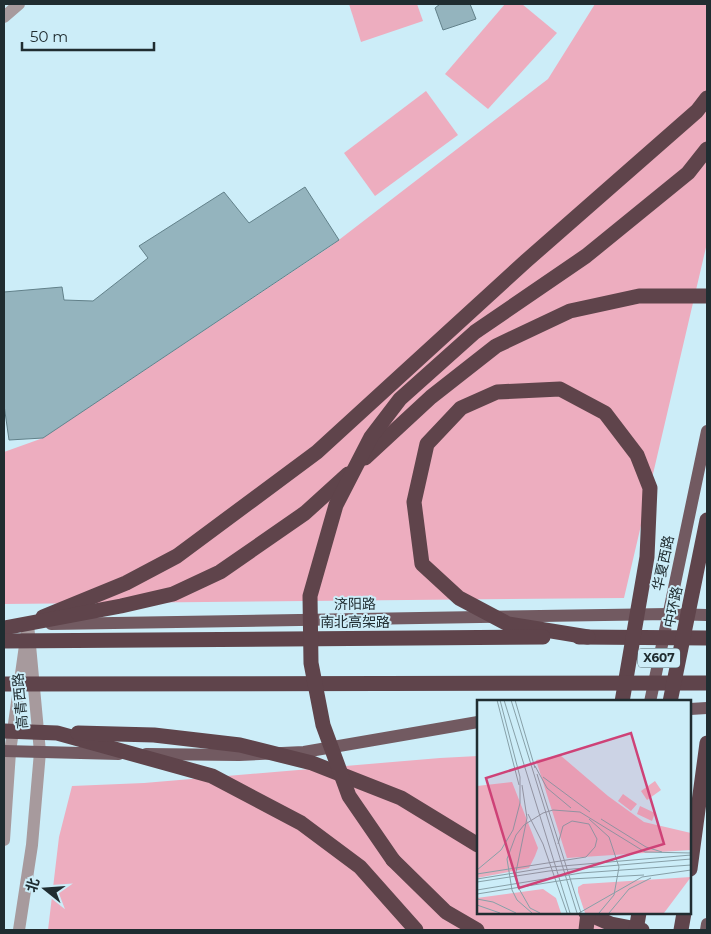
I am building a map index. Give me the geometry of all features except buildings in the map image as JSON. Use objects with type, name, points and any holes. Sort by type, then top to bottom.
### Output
[{"type":"highway","points":[[29,624],[126,583],[176,556],[317,452],[526,261],[697,111],[707,98]]},
{"type":"highway","points":[[477,930],[446,912],[392,860],[349,796],[323,725],[311,663],[310,596],[336,505],[371,437],[400,399],[475,332],[586,256],[688,173],[707,149]]},
{"type":"highway","points":[[4,626],[29,624],[173,594],[220,572],[305,513],[431,397],[496,346],[570,312],[639,296],[707,296]]},
{"type":"highway","points":[[588,637],[508,624],[460,598],[422,564],[414,502],[427,444],[461,408],[498,392],[560,389],[604,413],[637,455],[650,488],[647,557],[622,700]]},
{"type":"highway","name":"中环路","points":[[670,700],[707,520]]},
{"type":"highway","name":"南北高架路","points":[[4,641],[588,637],[707,638]]},
{"type":"highway","points":[[4,684],[707,683]]},
{"type":"highway","points":[[4,731],[154,735],[240,745],[312,763],[401,798],[477,844]]},
{"type":"highway","points":[[57,733],[212,776],[301,823],[360,867],[416,930]]},
{"type":"highway","points":[[691,862],[707,743]]},
{"type":"highway","points":[[586,930],[587,914]]},
{"type":"highway","points":[[589,914],[611,924],[642,930]]},
{"type":"highway","points":[[636,930],[639,914]]},
{"type":"highway","points":[[681,930],[684,914]]},
{"type":"main road","name":"华夏西路","points":[[650,700],[707,431]]},
{"type":"main road","name":"济阳路","points":[[29,624],[668,614],[707,615]]},
{"type":"main road","points":[[691,709],[707,708]]},
{"type":"main road","points":[[7,751],[239,755],[304,752],[477,722]]},
{"type":"main road","points":[[616,930],[618,914]]},
{"type":"main road","points":[[706,930],[707,924]]},
{"type":"street","points":[[4,17],[19,4]]},
{"type":"street","name":"高青西路","points":[[4,840],[7,751],[29,624]]},
{"type":"street","name":"高青西路","points":[[20,930],[32,845],[40,752],[29,624]]},
{"type":"shaded area","points":[[349,4],[417,4],[423,21],[361,42]]},
{"type":"shaded area","points":[[505,4],[522,4],[557,33],[488,109],[445,74]]},
{"type":"shaded area","points":[[595,4],[707,4],[707,243],[624,598],[4,604],[4,452],[43,438],[331,246],[548,79]]},
{"type":"shaded area","points":[[426,91],[458,135],[375,196],[344,153]]},
{"type":"shaded area","points":[[477,756],[477,914],[605,914],[603,930],[48,930],[59,837],[72,786],[144,783]]}]
